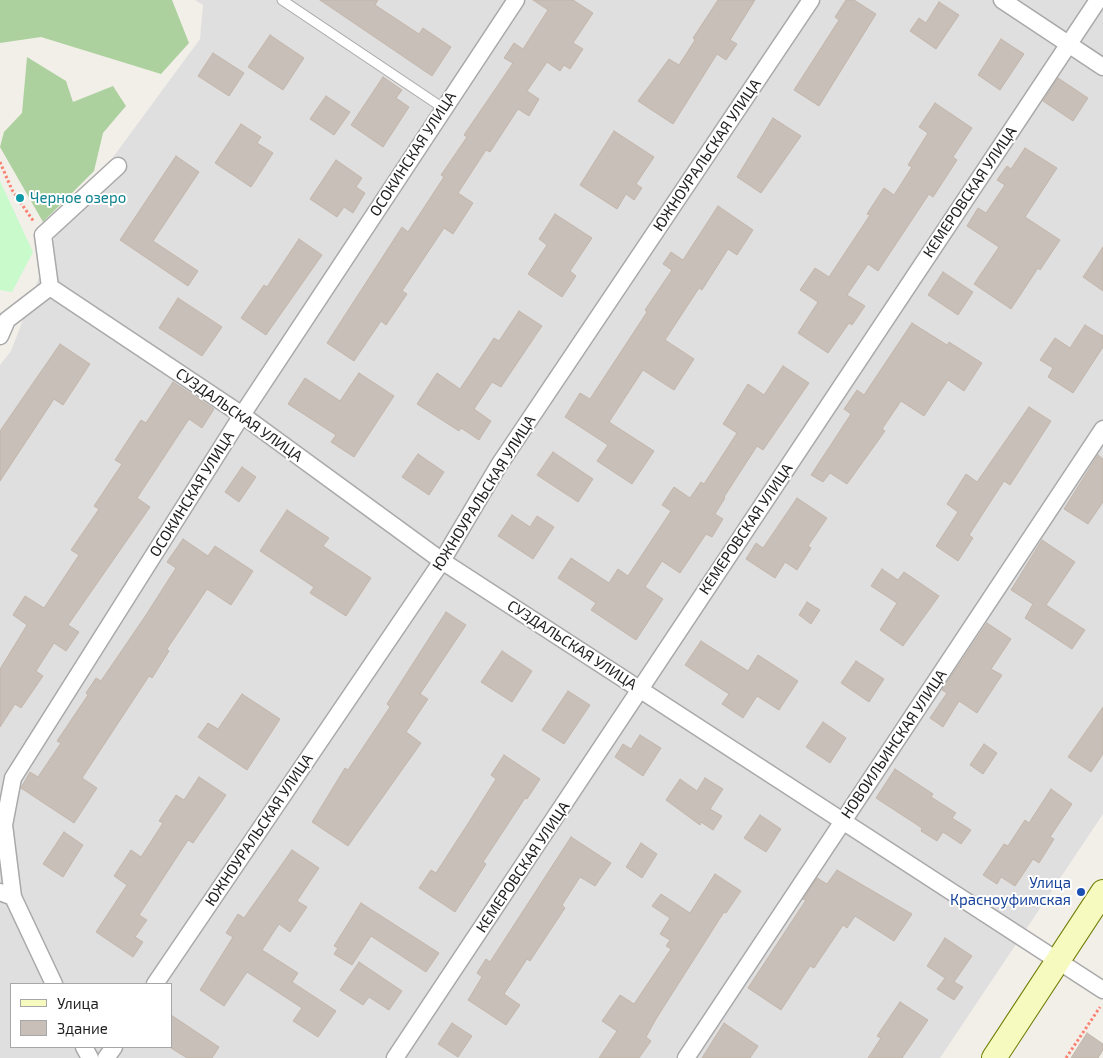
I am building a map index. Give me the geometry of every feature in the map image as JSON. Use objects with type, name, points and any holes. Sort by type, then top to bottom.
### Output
[{"type":"main road","points":[[994,1058],[1103,892]]},
{"type":"street","name":"ОСОКИНСКАЯ УЛИЦА","points":[[53,983],[6,894],[4,825],[12,778],[242,415],[516,0]]},
{"type":"street","name":"ЮЖНОУРАЛЬСКАЯ УЛИЦА","points":[[156,983],[442,561],[499,465],[811,0]]},
{"type":"street","points":[[1002,0],[1103,67]]},
{"type":"street","name":"КЕМЕРОВСКАЯ УЛИЦА","points":[[396,1058],[1098,0]]},
{"type":"street","points":[[0,336],[7,320],[50,287],[43,235],[118,166]]},
{"type":"street","name":"СУЗДАЛЬСКАЯ УЛИЦА","points":[[50,287],[242,415],[442,561],[1103,990]]},
{"type":"street","name":"НОВОИЛЬИНСКАЯ УЛИЦА","points":[[686,1058],[1103,429]]},
{"type":"lane","points":[[282,0],[443,108]]},
{"type":"path","points":[[0,162],[12,190],[43,235]]},
{"type":"path","points":[[1066,1058],[1103,1002]]},
{"type":"shaded area","points":[[195,0],[1103,0],[1103,814],[940,1058],[0,1058],[0,365],[11,351],[55,236],[200,39],[203,5]]},
{"type":"green space","points":[[0,0],[172,0],[189,43],[161,74],[41,37],[0,43]]},
{"type":"green space","points":[[27,57],[66,81],[73,102],[113,86],[126,106],[103,133],[94,171],[43,222],[0,147],[4,132],[22,113]]},
{"type":"green space","points":[[0,181],[33,252],[12,292],[0,290]]},
{"type":"building","points":[[320,0],[378,0],[375,5],[419,34],[423,28],[451,47],[432,76]]},
{"type":"building","points":[[533,0],[573,0],[593,13],[573,43],[583,49],[570,69],[564,65],[560,71],[547,62],[527,91],[539,99],[529,116],[518,109],[490,152],[486,150],[458,193],[473,203],[453,234],[444,228],[402,291],[407,294],[386,325],[381,321],[354,361],[327,343],[402,227],[408,232],[444,177],[441,175],[467,137],[464,135],[513,63],[504,58],[514,43],[523,49],[548,10]]},
{"type":"building","points":[[718,0],[755,0],[730,40],[737,44],[726,60],[717,54],[673,124],[638,101],[669,59],[679,65],[695,40],[693,38]]},
{"type":"building","points":[[846,0],[854,0],[876,14],[819,106],[794,90],[839,20],[835,17]]},
{"type":"building","points":[[939,2],[959,15],[936,49],[910,31],[919,18],[926,23]]},
{"type":"building","points":[[270,35],[304,58],[283,90],[248,67]]},
{"type":"building","points":[[1001,39],[1024,54],[1000,90],[978,75]]},
{"type":"building","points":[[213,53],[244,73],[229,96],[198,76]]},
{"type":"building","points":[[383,77],[402,90],[396,98],[409,107],[383,147],[351,125]]},
{"type":"building","points":[[1058,78],[1088,98],[1073,121],[1043,101]]},
{"type":"building","points":[[326,96],[350,112],[334,135],[310,119]]},
{"type":"building","points":[[935,103],[972,128],[953,157],[957,160],[933,197],[929,194],[878,271],[868,264],[847,295],[865,306],[852,325],[849,323],[828,353],[798,333],[818,302],[800,290],[815,268],[829,277],[870,215],[867,214],[884,188],[894,195],[912,167],[908,165],[928,133],[919,127]]},
{"type":"building","points":[[773,118],[801,136],[761,193],[737,177]]},
{"type":"building","points":[[241,124],[261,137],[257,143],[273,153],[251,187],[215,163]]},
{"type":"building","points":[[614,131],[654,157],[636,184],[642,188],[634,200],[626,194],[617,209],[580,185]]},
{"type":"building","points":[[1025,148],[1057,168],[1025,217],[1060,240],[1040,270],[1038,268],[1011,309],[974,284],[999,247],[967,226],[978,208],[986,213],[1005,185],[997,180],[1007,166],[1011,169]]},
{"type":"building","points":[[176,156],[199,172],[153,241],[198,271],[188,286],[120,240]]},
{"type":"building","points":[[336,160],[362,178],[356,187],[365,193],[353,213],[344,207],[337,217],[310,199]]},
{"type":"building","points":[[718,206],[753,230],[737,255],[728,249],[702,290],[699,288],[665,340],[694,359],[674,390],[643,370],[609,422],[654,451],[632,484],[597,461],[608,445],[565,417],[580,393],[590,399],[647,312],[645,310],[672,270],[663,264],[671,252],[683,260]]},
{"type":"building","points":[[555,214],[592,238],[570,271],[576,276],[562,297],[528,274],[547,245],[539,239]]},
{"type":"building","points":[[299,239],[322,255],[266,335],[241,318],[264,285],[267,287]]},
{"type":"building","points":[[1103,247],[1103,291],[1083,277]]},
{"type":"building","points":[[943,272],[973,292],[958,315],[928,295]]},
{"type":"building","points":[[178,298],[222,327],[202,356],[159,328]]},
{"type":"building","points":[[519,311],[542,326],[501,387],[492,382],[474,409],[491,421],[479,440],[461,428],[459,431],[417,404],[437,373],[460,389],[494,338],[499,341]]},
{"type":"building","points":[[912,323],[947,345],[949,342],[982,363],[964,391],[948,380],[924,416],[901,401],[882,429],[885,431],[847,484],[830,473],[823,482],[811,475],[851,414],[844,409],[857,390],[864,395]]},
{"type":"building","points":[[1085,325],[1103,336],[1103,347],[1073,393],[1048,377],[1053,368],[1040,360],[1055,338],[1070,348]]},
{"type":"building","points":[[60,344],[90,364],[63,405],[54,399],[0,481],[0,431]]},
{"type":"building","points":[[783,366],[809,383],[763,450],[757,446],[724,497],[715,514],[723,519],[712,537],[706,534],[680,573],[662,561],[645,587],[663,599],[636,640],[591,610],[596,603],[558,578],[571,558],[609,583],[618,569],[628,576],[671,511],[662,505],[674,487],[690,498],[701,482],[704,484],[737,433],[723,424],[748,384],[764,395]]},
{"type":"building","points":[[359,373],[394,396],[354,457],[331,442],[336,435],[288,404],[305,378],[340,401]]},
{"type":"building","points":[[173,382],[214,409],[202,428],[189,419],[137,498],[150,507],[68,625],[79,632],[66,651],[54,643],[36,671],[43,676],[21,708],[15,704],[0,727],[0,669],[27,625],[13,615],[25,596],[44,608],[79,555],[71,550],[99,509],[94,506],[122,464],[115,460],[141,420],[146,423]]},
{"type":"building","points":[[1029,407],[1051,421],[1010,485],[1004,481],[969,535],[973,538],[958,561],[936,546],[958,512],[947,504],[966,474],[977,482]]},
{"type":"building","points":[[553,452],[593,479],[578,502],[537,475]]},
{"type":"building","points":[[418,454],[444,472],[429,495],[402,477]]},
{"type":"building","points":[[1098,455],[1103,459],[1103,502],[1088,524],[1064,509]]},
{"type":"building","points":[[242,467],[256,477],[239,502],[225,492]]},
{"type":"building","points":[[797,498],[827,518],[808,546],[811,548],[797,570],[785,562],[775,578],[746,559],[756,543],[763,548]]},
{"type":"building","points":[[287,510],[329,538],[323,546],[371,578],[346,616],[310,593],[314,587],[260,551]]},
{"type":"building","points":[[512,515],[530,527],[537,516],[554,527],[533,559],[498,536]]},
{"type":"building","points":[[183,539],[208,556],[215,546],[253,571],[231,605],[207,589],[167,649],[169,651],[152,678],[149,676],[82,778],[97,788],[74,823],[21,788],[30,772],[38,777],[61,743],[57,741],[88,695],[86,693],[96,678],[101,681],[146,615],[176,568],[167,562]]},
{"type":"building","points":[[1042,540],[1075,562],[1046,605],[1085,630],[1072,649],[1025,618],[1033,604],[1011,590]]},
{"type":"building","points":[[882,569],[898,580],[904,572],[939,596],[903,646],[880,630],[897,603],[871,586]]},
{"type":"building","points":[[807,602],[820,610],[811,624],[799,615]]},
{"type":"building","points":[[446,612],[466,625],[420,694],[428,699],[406,732],[421,743],[348,846],[312,822],[345,768],[348,770],[390,707],[387,704]]},
{"type":"building","points":[[987,623],[1011,639],[991,669],[1002,675],[977,713],[959,701],[943,727],[930,718],[947,693],[942,690]]},
{"type":"building","points":[[701,641],[748,671],[758,655],[798,681],[779,710],[757,696],[743,718],[722,704],[729,694],[685,665]]},
{"type":"building","points":[[502,651],[532,671],[512,702],[481,682]]},
{"type":"building","points":[[856,661],[884,679],[869,702],[841,683]]},
{"type":"building","points":[[568,691],[590,705],[564,744],[542,730]]},
{"type":"building","points":[[242,694],[280,719],[247,770],[198,737],[208,723],[218,729]]},
{"type":"building","points":[[1103,707],[1103,754],[1091,772],[1068,757]]},
{"type":"building","points":[[823,722],[846,738],[830,763],[806,747]]},
{"type":"building","points":[[640,735],[661,748],[643,776],[615,757],[623,744],[631,749]]},
{"type":"building","points":[[984,744],[997,753],[983,774],[970,765]]},
{"type":"building","points":[[504,755],[540,779],[527,799],[525,798],[483,862],[486,864],[455,912],[419,888],[431,870],[436,873],[469,822],[496,779],[491,775]]},
{"type":"building","points":[[895,769],[933,794],[931,797],[956,813],[952,818],[971,830],[961,844],[943,832],[937,841],[921,831],[922,828],[876,798]]},
{"type":"building","points":[[199,777],[226,795],[193,843],[188,840],[139,915],[147,920],[135,937],[143,942],[133,957],[96,932],[127,885],[114,876],[131,850],[141,857],[163,823],[159,821],[176,795],[184,800]]},
{"type":"building","points":[[705,778],[723,789],[710,809],[722,816],[713,830],[701,822],[700,825],[666,800],[680,779],[697,791]]},
{"type":"building","points":[[1051,789],[1072,804],[1050,837],[1054,839],[1039,863],[1033,859],[1015,886],[1001,877],[997,884],[983,875],[1004,844],[1008,846],[1025,820],[1029,823]]},
{"type":"building","points":[[760,815],[781,829],[766,852],[744,838]]},
{"type":"building","points":[[64,832],[83,845],[63,877],[43,864]]},
{"type":"building","points":[[571,837],[611,863],[595,886],[580,877],[562,905],[565,908],[530,961],[527,959],[504,994],[520,1005],[506,1025],[468,1000],[482,977],[477,973],[486,959],[490,962]]},
{"type":"building","points":[[641,843],[657,854],[642,878],[626,867]]},
{"type":"building","points":[[292,850],[319,868],[297,901],[307,907],[290,932],[279,924],[262,950],[298,973],[292,982],[336,1011],[318,1037],[293,1021],[302,1008],[247,972],[224,1006],[200,990],[233,937],[226,933],[238,914],[244,918]]},
{"type":"building","points":[[837,870],[912,914],[894,941],[855,916],[847,928],[843,925],[814,968],[810,966],[781,1010],[748,988],[806,900],[803,899],[817,878],[827,884]]},
{"type":"building","points":[[715,874],[741,891],[726,913],[724,912],[656,1019],[646,1037],[651,1041],[639,1058],[599,1058],[617,1031],[602,1021],[620,995],[634,1004],[671,949],[666,946],[670,940],[660,934],[670,918],[652,906],[661,894],[690,913]]},
{"type":"building","points":[[361,903],[439,953],[426,972],[371,936],[352,965],[334,954],[338,948],[334,946]]},
{"type":"building","points":[[945,938],[972,956],[954,982],[963,987],[954,1000],[937,989],[945,978],[927,966]]},
{"type":"building","points":[[359,962],[402,991],[389,1010],[369,997],[363,1005],[340,990]]},
{"type":"building","points":[[900,1002],[928,1020],[902,1058],[868,1058],[881,1038],[877,1036]]},
{"type":"building","points":[[172,1016],[219,1047],[212,1058],[187,1058],[171,1048]]},
{"type":"building","points":[[452,1023],[472,1036],[458,1057],[438,1044]]},
{"type":"building","points":[[724,1023],[758,1046],[750,1058],[702,1058]]},
{"type":"building","points":[[1087,1033],[1103,1044],[1103,1050],[1098,1058],[1071,1058]]},
{"type":"place","name":"Черное озеро","points":[[20,198]]},
{"type":"place","name":"Улица Красноуфимская","points":[[1081,892]]}]
